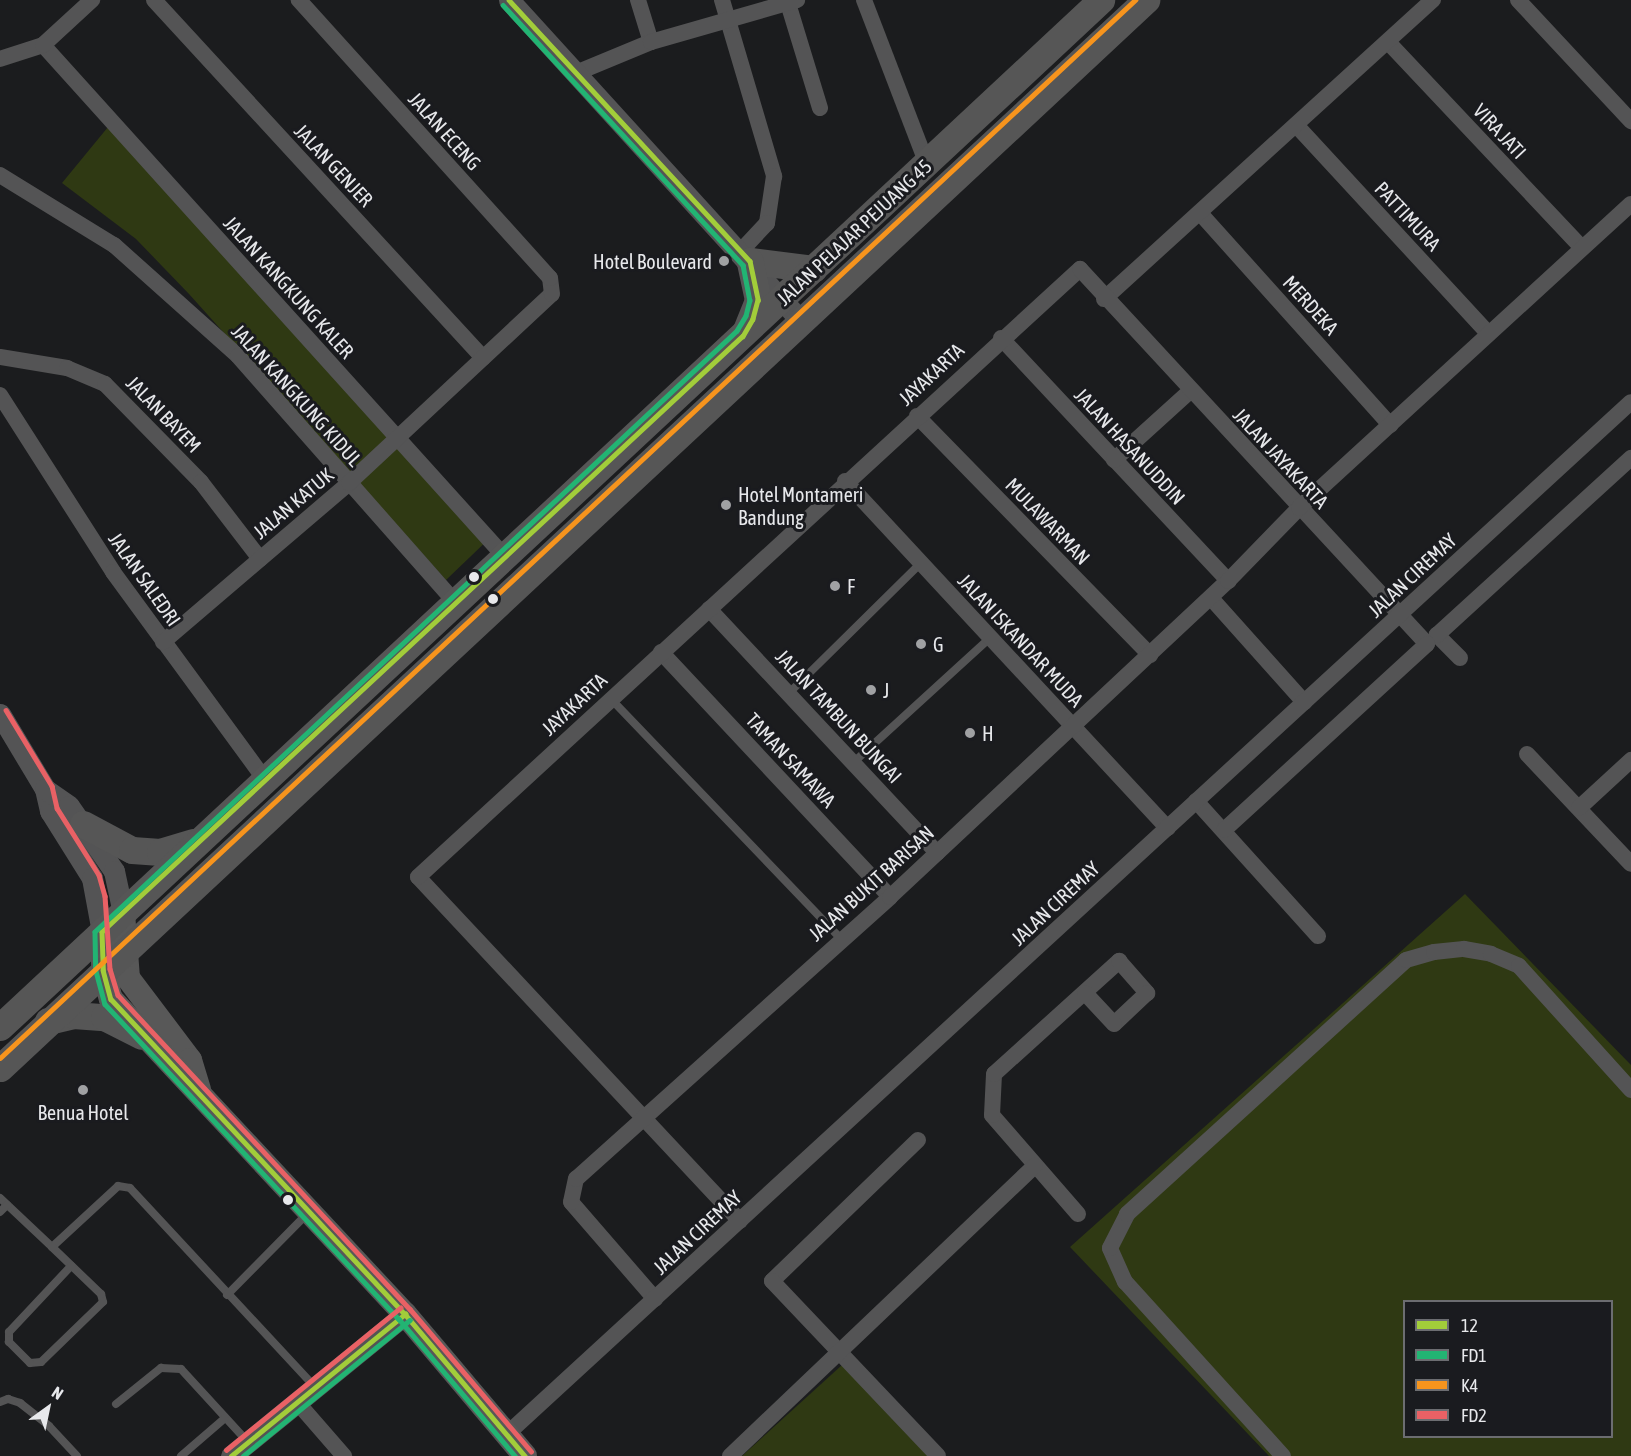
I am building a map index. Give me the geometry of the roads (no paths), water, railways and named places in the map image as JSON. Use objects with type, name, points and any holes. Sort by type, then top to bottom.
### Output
[{"type":"main road","name":"JALAN PELAJAR PEJUANG 45","points":[[0,1028],[1101,0]]},
{"type":"main road","name":"JALAN PELAJAR PEJUANG 45","points":[[0,1068],[1146,0]]},
{"type":"main road","points":[[743,336],[758,300],[745,256],[814,269]]},
{"type":"main road","points":[[83,824],[132,850],[160,852],[186,846],[209,832]]},
{"type":"main road","points":[[123,913],[124,951],[128,978],[190,1060],[200,1090]]},
{"type":"main road","points":[[102,932],[104,970],[111,999],[175,1071],[200,1090],[405,1314],[525,1456]]},
{"type":"main road","points":[[48,1021],[73,1015],[104,1017],[142,1036]]},
{"type":"street","points":[[2,55],[43,45],[92,0]]},
{"type":"street","name":"JALAN GENJER","points":[[154,0],[483,358]]},
{"type":"street","name":"JALAN ECENG","points":[[298,0],[550,278],[552,294]]},
{"type":"street","points":[[509,0],[745,256],[800,320]]},
{"type":"street","points":[[638,0],[651,42]]},
{"type":"street","points":[[722,0],[774,176],[767,223],[745,256]]},
{"type":"street","points":[[864,0],[927,164]]},
{"type":"street","points":[[1104,299],[1433,0]]},
{"type":"street","points":[[1518,0],[1631,121]]},
{"type":"street","points":[[576,73],[651,42],[791,1],[820,108]]},
{"type":"street","name":"VIRA JATI","points":[[1388,42],[1582,248]]},
{"type":"street","name":"JALAN KANGKUNG KALER","points":[[43,45],[506,557]]},
{"type":"street","name":"PATTIMURA","points":[[1296,125],[1489,334]]},
{"type":"street","name":"JALAN KANGKUNG KIDUL","points":[[0,175],[114,245],[238,356],[456,603]]},
{"type":"street","name":"JALAN BUKIT BARISAN","points":[[655,1299],[571,1202],[576,1179],[642,1116],[890,897],[1211,598],[1299,508],[1631,204]]},
{"type":"street","name":"MERDEKA","points":[[1200,213],[1390,425]]},
{"type":"street","name":"JAYAKARTA","points":[[740,1221],[418,877],[845,481],[1080,269],[1104,299]]},
{"type":"street","name":"JALAN KATUK","points":[[163,642],[349,483],[552,294]]},
{"type":"street","name":"JALAN JAYAKARTA","points":[[1104,299],[1427,645],[1224,830]]},
{"type":"street","name":"JALAN HASANUDDIN","points":[[1001,338],[1228,581]]},
{"type":"street","name":"JALAN BAYEM","points":[[0,357],[67,368],[105,384],[201,482],[260,559]]},
{"type":"street","points":[[1114,460],[1190,391]]},
{"type":"street","name":"JALAN SALEDRI","points":[[0,395],[113,573],[265,780]]},
{"type":"street","name":"JALAN CIREMAY","points":[[506,1436],[1631,402]]},
{"type":"street","name":"MULAWARMAN","points":[[917,416],[1150,655]]},
{"type":"street","points":[[1460,658],[1437,635],[1631,458]]},
{"type":"street","name":"JALAN ISKANDAR MUDA","points":[[845,481],[1168,828]]},
{"type":"street","points":[[1211,598],[1304,702]]},
{"type":"street","name":"JALAN TAMBUN BUNGAI","points":[[709,609],[937,853]]},
{"type":"street","name":"TAMAN SAMAWA","points":[[661,652],[890,897]]},
{"type":"street","points":[[0,714],[45,789],[50,811],[92,878],[98,897],[102,932]]},
{"type":"street","points":[[1527,754],[1631,864]]},
{"type":"street","points":[[1579,808],[1631,760]]},
{"type":"street","points":[[45,789],[69,806],[114,871],[123,913]]},
{"type":"street","points":[[1196,801],[1318,936]]},
{"type":"street","points":[[1283,1456],[1125,1282],[1110,1248],[1127,1214],[1406,960],[1434,952],[1464,949],[1491,954],[1519,966],[1631,1090]]},
{"type":"street","points":[[1078,1214],[992,1115],[994,1074],[1085,993]]},
{"type":"street","points":[[918,1140],[772,1281],[938,1456]]},
{"type":"street","points":[[730,1456],[837,1351],[1035,1166]]},
{"type":"street","points":[[231,1456],[405,1314]]},
{"type":"street","points":[[297,1402],[344,1456]]},
{"type":"lane","points":[[789,693],[920,564]]},
{"type":"lane","points":[[854,762],[990,638]]},
{"type":"lane","points":[[611,698],[841,939]]},
{"type":"lane","points":[[52,1247],[118,1186],[124,1186],[315,1387]]},
{"type":"lane","points":[[0,1212],[3,1202],[101,1294],[103,1302],[40,1362],[30,1364],[9,1342],[9,1332],[71,1266]]},
{"type":"lane","points":[[227,1294],[310,1210]]},
{"type":"lane","points":[[116,1404],[161,1368],[181,1369],[224,1419],[248,1442]]},
{"type":"lane","points":[[0,1402],[8,1399],[20,1403],[50,1426],[77,1456]]},
{"type":"lane","points":[[181,1456],[224,1419]]},
{"type":"place","name":"Hotel Boulevard","points":[[724,261]]},
{"type":"place","name":"Hotel Montameri Bandung","points":[[726,505]]},
{"type":"place","name":"F","points":[[835,586]]},
{"type":"place","name":"G","points":[[921,644]]},
{"type":"place","name":"J","points":[[871,690]]},
{"type":"place","name":"H","points":[[970,733]]},
{"type":"place","name":"Benua Hotel","points":[[83,1090]]}]
